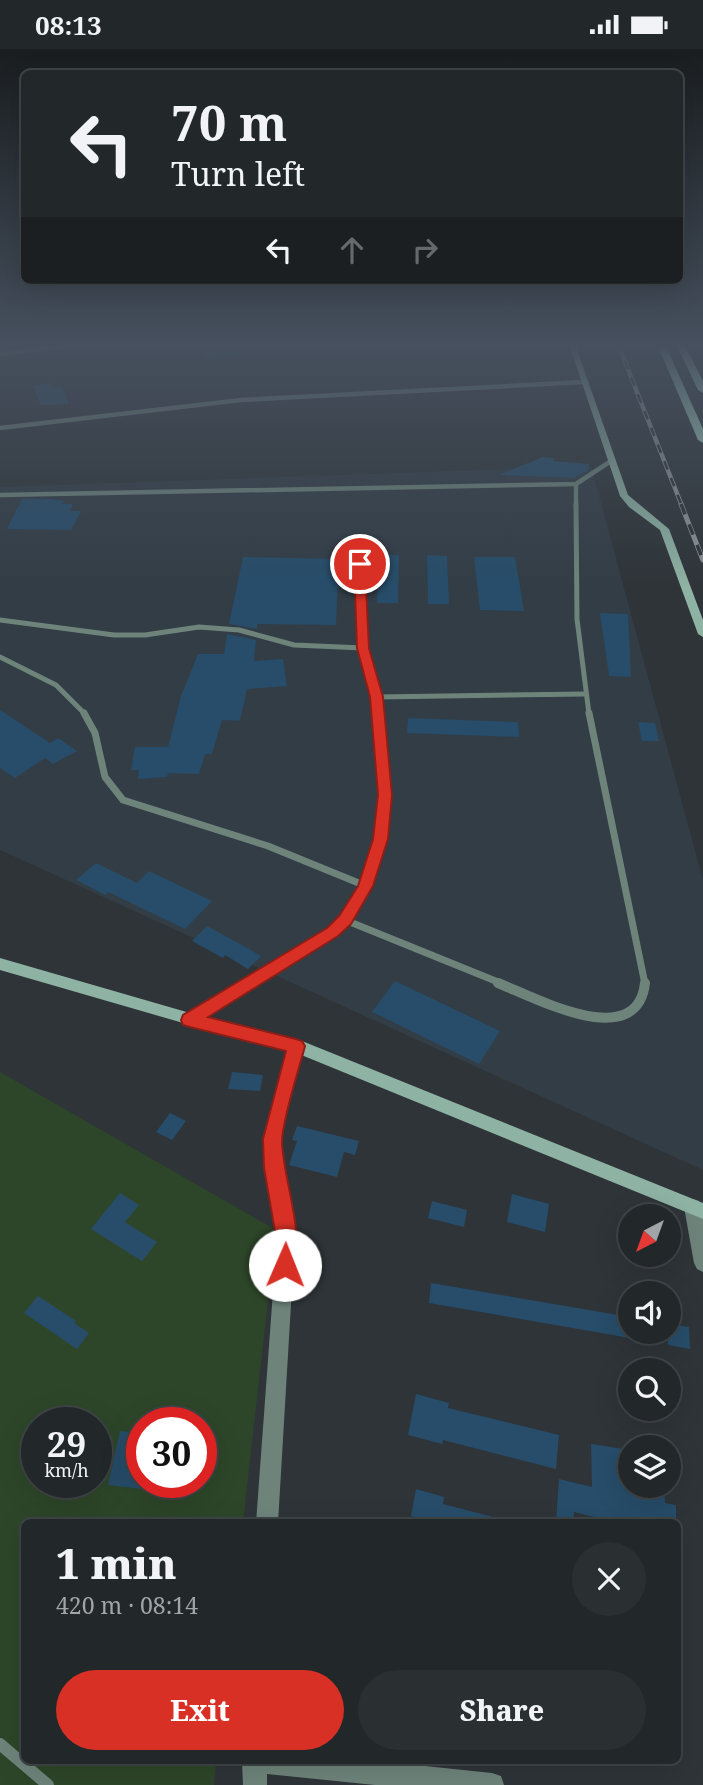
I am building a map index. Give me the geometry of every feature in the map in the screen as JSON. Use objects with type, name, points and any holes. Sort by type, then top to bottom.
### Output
[{"type":"street","points":[[599,425],[624,496],[664,529],[703,634]]},
{"type":"street","points":[[0,964],[190,1020],[296,1046],[698,1209],[703,1263]]},
{"type":"street","points":[[267,1519],[286,1237],[274,1168],[272,1139],[296,1046]]},
{"type":"street","points":[[254,1764],[255,1785]]},
{"type":"street","points":[[292,1764],[492,1785]]},
{"type":"lane","points":[[0,428],[26,425]]},
{"type":"lane","points":[[0,495],[576,484],[611,461]]},
{"type":"lane","points":[[345,920],[573,1013],[611,1019],[634,1012],[646,998],[646,978],[585,694],[577,619],[576,484]]},
{"type":"lane","points":[[190,1020],[333,932],[345,920],[366,886],[383,824],[385,795],[377,697],[363,648],[360,564]]},
{"type":"lane","points":[[0,620],[114,635],[145,635],[199,627],[239,631],[294,645],[363,648]]},
{"type":"lane","points":[[0,657],[26,666],[69,694],[85,712],[96,734],[104,775],[111,791],[123,800],[268,846],[366,886]]},
{"type":"lane","points":[[377,697],[585,694]]},
{"type":"lane","points":[[0,1744],[21,1762]]},
{"type":"lane","points":[[23,1764],[48,1785]]},
{"type":"shaded area","points":[[591,466],[703,880],[703,1170],[0,850],[0,487]]},
{"type":"green space","points":[[0,1072],[276,1230],[243,1519],[21,1519],[21,1764],[216,1764],[214,1785],[0,1785]]},
{"type":"building","points":[[543,457],[554,458],[553,461],[589,464],[588,470],[574,478],[499,475]]},
{"type":"building","points":[[22,499],[64,501],[62,504],[73,504],[70,511],[81,511],[71,530],[7,529]]},
{"type":"building","points":[[349,543],[367,544],[366,554],[399,555],[398,603],[377,603],[378,571],[366,571],[363,560],[356,561],[355,571],[347,571]]},
{"type":"building","points":[[427,555],[447,556],[449,604],[428,604]]},
{"type":"building","points":[[243,557],[343,559],[341,581],[338,581],[336,625],[257,624],[257,629],[229,624]]},
{"type":"building","points":[[474,557],[515,557],[524,611],[480,610]]},
{"type":"building","points":[[600,613],[628,614],[631,677],[609,676]]},
{"type":"building","points":[[227,634],[256,640],[254,661],[283,659],[287,686],[247,689],[240,721],[222,720],[212,754],[205,754],[199,774],[168,773],[167,777],[138,779],[139,770],[131,770],[135,747],[168,747],[181,696],[198,654],[224,654]]},
{"type":"building","points":[[0,710],[50,743],[58,738],[77,751],[53,764],[45,758],[15,778],[0,768]]},
{"type":"building","points":[[408,718],[518,722],[519,737],[407,733]]},
{"type":"building","points":[[638,722],[655,723],[659,741],[642,741]]},
{"type":"building","points":[[96,863],[137,883],[149,871],[212,901],[185,929],[108,892],[105,895],[76,880]]},
{"type":"building","points":[[207,926],[261,956],[248,969],[225,955],[223,958],[192,941]]},
{"type":"building","points":[[395,981],[500,1031],[479,1064],[372,1012]]},
{"type":"building","points":[[232,1072],[263,1075],[260,1091],[228,1089]]},
{"type":"building","points":[[170,1113],[186,1121],[172,1140],[156,1132]]},
{"type":"building","points":[[297,1126],[359,1141],[355,1155],[344,1152],[337,1177],[289,1165],[297,1141],[292,1140]]},
{"type":"building","points":[[120,1193],[139,1205],[125,1222],[157,1242],[142,1261],[91,1229]]},
{"type":"building","points":[[512,1194],[549,1204],[545,1232],[507,1222]]},
{"type":"building","points":[[432,1201],[467,1210],[464,1227],[428,1218]]},
{"type":"building","points":[[431,1283],[618,1315],[618,1336],[429,1303]]},
{"type":"building","points":[[38,1296],[89,1333],[77,1349],[24,1313]]},
{"type":"building","points":[[681,1326],[689,1327],[690,1349],[668,1345],[681,1344]]},
{"type":"building","points":[[416,1394],[449,1403],[448,1408],[559,1435],[556,1469],[443,1440],[442,1444],[408,1435]]},
{"type":"building","points":[[120,1431],[126,1432],[126,1487],[112,1485],[112,1467]]},
{"type":"building","points":[[591,1444],[618,1448],[618,1498],[665,1498],[665,1503],[676,1505],[676,1519],[602,1519],[574,1512],[573,1519],[556,1519],[559,1479],[592,1487]]},
{"type":"building","points":[[416,1489],[444,1497],[443,1504],[493,1517],[421,1519],[411,1516]]},
{"type":"railway","points":[[650,425],[682,506]]},
{"type":"railway","points":[[681,504],[703,560]]},
{"type":"route","points":[[285,1265],[286,1237],[282,1201],[274,1168],[272,1139],[296,1046],[190,1020],[333,932],[345,920],[366,886],[377,855],[385,795],[377,697],[363,648],[360,564]]}]
